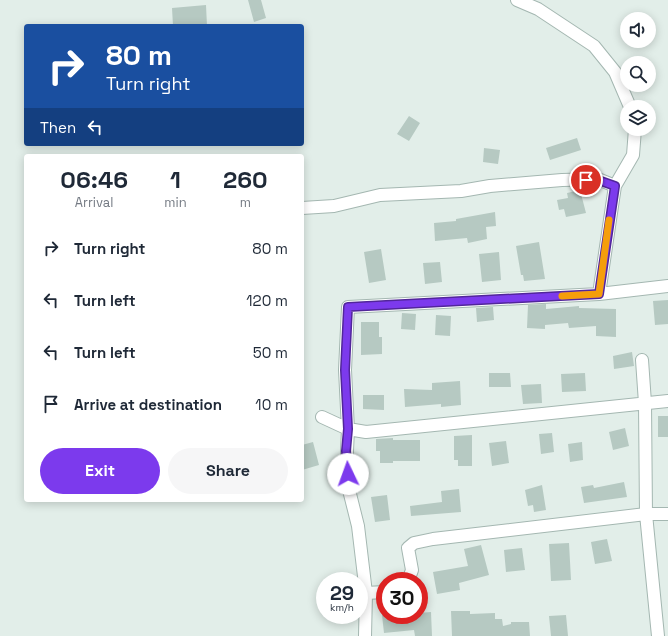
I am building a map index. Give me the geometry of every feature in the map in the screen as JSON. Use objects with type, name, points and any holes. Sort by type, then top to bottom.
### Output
[{"type":"street","points":[[517,0],[538,9],[594,46],[615,72],[627,100]]},
{"type":"street","points":[[599,294],[615,186],[633,155],[634,136]]},
{"type":"street","points":[[304,208],[334,206],[380,195],[461,191],[490,186],[555,181],[598,180],[615,186]]},
{"type":"street","points":[[363,572],[358,526],[348,486],[346,451],[348,429],[345,370],[348,307],[599,294],[668,286]]},
{"type":"street","points":[[642,360],[645,403],[646,514],[658,636]]},
{"type":"street","points":[[322,417],[348,429],[366,432],[668,401]]},
{"type":"street","points":[[411,572],[408,548],[414,543],[513,529],[646,514],[668,514]]},
{"type":"street","points":[[365,624],[365,636]]},
{"type":"building","points":[[248,0],[261,0],[266,18],[254,22]]},
{"type":"building","points":[[206,5],[207,24],[173,24],[172,8]]},
{"type":"building","points":[[409,116],[420,123],[409,141],[397,134]]},
{"type":"building","points":[[577,138],[581,150],[550,160],[546,148]]},
{"type":"building","points":[[484,148],[500,150],[498,164],[483,162]]},
{"type":"building","points":[[580,190],[586,213],[566,217],[564,209],[559,210],[557,200],[568,198],[567,193]]},
{"type":"building","points":[[495,212],[496,226],[486,227],[487,239],[468,243],[467,238],[435,241],[434,223],[456,221],[456,219]]},
{"type":"building","points":[[539,242],[545,279],[524,281],[523,275],[521,275],[516,246]]},
{"type":"building","points":[[381,249],[386,280],[369,283],[364,252]]},
{"type":"building","points":[[499,252],[501,280],[482,282],[479,254]]},
{"type":"building","points":[[440,262],[442,282],[425,284],[423,263]]},
{"type":"building","points":[[668,300],[668,324],[655,325],[653,301]]},
{"type":"building","points":[[546,304],[546,309],[579,306],[579,308],[616,309],[616,337],[596,336],[596,326],[569,328],[568,323],[545,325],[545,329],[527,328],[528,305]]},
{"type":"building","points":[[493,307],[494,320],[477,322],[476,308]]},
{"type":"building","points":[[402,313],[416,314],[415,330],[401,329]]},
{"type":"building","points":[[436,315],[451,316],[450,336],[435,335]]},
{"type":"building","points":[[361,322],[379,322],[379,337],[382,337],[382,354],[361,355]]},
{"type":"building","points":[[632,352],[634,366],[614,369],[613,356]]},
{"type":"building","points":[[489,373],[510,373],[511,387],[489,387]]},
{"type":"building","points":[[585,373],[586,391],[562,392],[561,374]]},
{"type":"building","points":[[460,381],[461,405],[441,407],[441,404],[405,407],[404,389],[432,390],[432,383]]},
{"type":"building","points":[[541,384],[542,403],[523,404],[521,385]]},
{"type":"building","points":[[363,395],[384,395],[384,410],[363,409]]},
{"type":"building","points":[[658,416],[668,416],[668,437],[658,437]]},
{"type":"building","points":[[625,428],[629,446],[613,450],[609,432]]},
{"type":"building","points":[[552,433],[554,452],[541,454],[539,434]]},
{"type":"building","points":[[472,435],[472,466],[458,466],[458,460],[454,460],[454,436]]},
{"type":"building","points":[[393,438],[393,440],[420,440],[420,461],[393,461],[393,463],[380,463],[380,451],[376,451],[376,439]]},
{"type":"building","points":[[506,441],[509,463],[492,466],[489,443]]},
{"type":"building","points":[[313,442],[319,465],[304,469],[304,444]]},
{"type":"building","points":[[582,442],[583,460],[570,462],[568,444]]},
{"type":"building","points":[[624,482],[627,497],[584,503],[581,487],[593,485],[594,488]]},
{"type":"building","points":[[542,485],[546,510],[534,512],[533,505],[528,506],[525,490]]},
{"type":"building","points":[[459,489],[461,512],[411,516],[410,506],[442,502],[441,491]]},
{"type":"building","points":[[387,495],[390,520],[375,522],[371,497]]},
{"type":"building","points":[[607,539],[612,561],[595,564],[591,542]]},
{"type":"building","points":[[569,543],[571,580],[551,581],[549,544]]},
{"type":"building","points":[[481,545],[489,575],[459,583],[460,590],[437,594],[433,572],[468,566],[464,549]]},
{"type":"building","points":[[522,548],[525,570],[506,572],[504,550]]},
{"type":"building","points":[[451,611],[470,611],[470,614],[495,613],[495,619],[502,619],[503,626],[511,624],[511,622],[529,622],[530,636],[452,636]]},
{"type":"building","points":[[428,612],[431,612],[432,636],[415,636],[414,630],[384,633],[383,624],[428,624]]},
{"type":"building","points":[[566,615],[568,636],[551,636],[549,616]]},
{"type":"slow traffic","points":[[562,296],[599,294],[609,220]]},
{"type":"route","points":[[348,474],[346,451],[348,429],[345,370],[348,307],[599,294],[615,186],[598,180],[586,180]]}]
